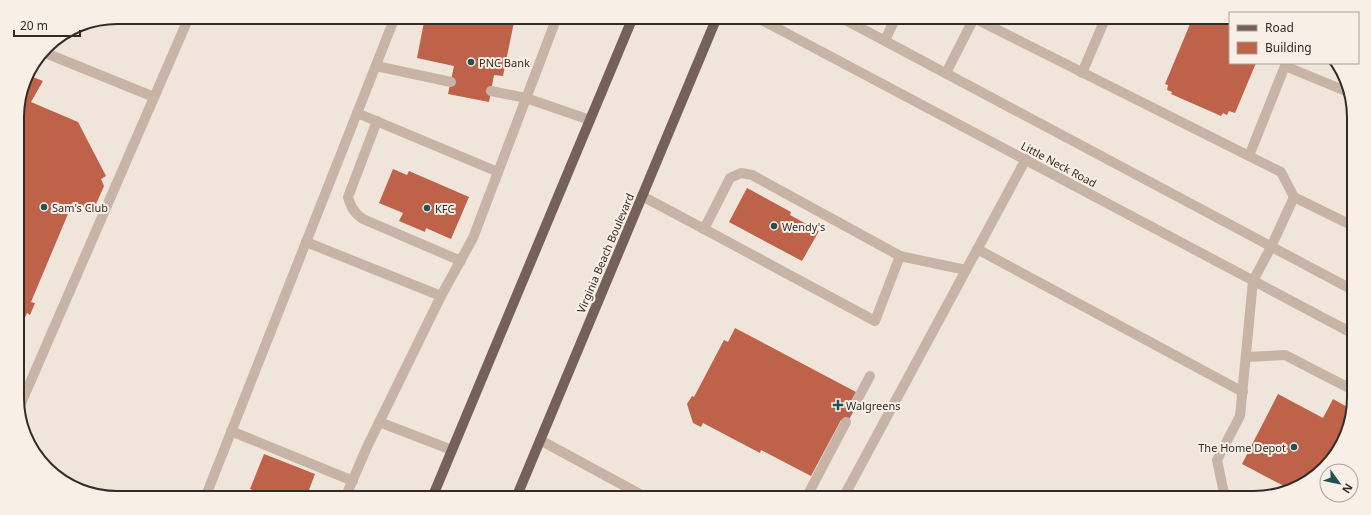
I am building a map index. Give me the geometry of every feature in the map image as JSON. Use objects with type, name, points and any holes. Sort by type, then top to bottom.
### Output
[{"type":"main road","points":[[435,491],[630,24]]},
{"type":"main road","name":"Virginia Beach Boulevard","points":[[519,491],[714,24]]},
{"type":"street","points":[[24,396],[186,24]]},
{"type":"street","points":[[208,491],[392,24]]},
{"type":"street","points":[[349,491],[379,422],[441,296],[473,238],[554,24]]},
{"type":"street","name":"Little Neck Road","points":[[769,24],[1347,330]]},
{"type":"street","points":[[854,24],[1347,287]]},
{"type":"street","points":[[885,40],[893,24]]},
{"type":"street","points":[[946,73],[970,24]]},
{"type":"street","points":[[987,24],[1281,172],[1294,197],[1347,223]]},
{"type":"street","points":[[1082,72],[1103,24]]},
{"type":"street","points":[[48,54],[154,97]]},
{"type":"street","points":[[376,66],[451,82]]},
{"type":"street","points":[[1249,156],[1285,66],[1343,90]]},
{"type":"street","points":[[491,91],[526,98],[590,120]]},
{"type":"street","points":[[357,113],[498,172]]},
{"type":"street","points":[[377,121],[348,197],[351,206],[356,214],[363,219],[461,261]]},
{"type":"street","points":[[847,491],[1026,159]]},
{"type":"street","points":[[704,229],[730,178],[741,173],[752,175],[900,256],[966,270]]},
{"type":"street","points":[[642,196],[875,321],[900,256]]},
{"type":"street","points":[[1224,491],[1217,460],[1240,416],[1253,281],[1271,247],[1294,197]]},
{"type":"street","points":[[306,242],[441,296]]},
{"type":"street","points":[[977,249],[1243,392]]},
{"type":"street","points":[[1246,357],[1285,355],[1347,387]]},
{"type":"street","points":[[855,404],[870,376]]},
{"type":"street","points":[[379,422],[452,450]]},
{"type":"street","points":[[810,491],[846,422]]},
{"type":"street","points":[[231,431],[353,481]]},
{"type":"street","points":[[540,440],[634,491]]},
{"type":"building","name":"PNC Bank","points":[[424,24],[514,24],[503,76],[494,75],[489,102],[448,94],[454,66],[417,58]]},
{"type":"building","points":[[1190,24],[1229,24],[1229,64],[1256,64],[1235,113],[1229,111],[1227,115],[1223,113],[1221,116],[1171,94],[1172,92],[1167,90],[1168,85],[1165,84]]},
{"type":"building","name":"Sam's Club","points":[[34,77],[43,81],[31,102],[78,122],[106,176],[101,179],[104,186],[93,211],[73,202],[31,302],[35,303],[30,315],[27,313],[24,320],[24,111],[27,93]]},
{"type":"building","name":"KFC","points":[[393,169],[407,175],[409,171],[469,197],[451,239],[426,228],[425,232],[399,221],[403,213],[379,203]]},
{"type":"building","name":"Wendy's","points":[[747,188],[791,212],[790,215],[819,231],[802,261],[729,222]]},
{"type":"building","name":"Walgreens","points":[[735,328],[856,392],[851,401],[857,405],[847,423],[841,420],[811,476],[761,450],[760,453],[703,423],[701,427],[693,423],[687,404],[692,396],[694,397],[724,340],[728,342]]},
{"type":"building","name":"The Home Depot","points":[[1278,394],[1323,418],[1333,399],[1346,406],[1342,428],[1324,459],[1310,472],[1284,486],[1242,464]]},
{"type":"building","points":[[264,454],[315,474],[309,491],[254,491],[250,489]]},
{"type":"place","name":"PNC Bank","points":[[471,62]]},
{"type":"place","name":"Sam's Club","points":[[44,207]]},
{"type":"place","name":"KFC","points":[[427,208]]},
{"type":"place","name":"Wendy's","points":[[774,226]]},
{"type":"place","name":"Walgreens","points":[[838,405]]},
{"type":"place","name":"The Home Depot","points":[[1294,447]]}]
